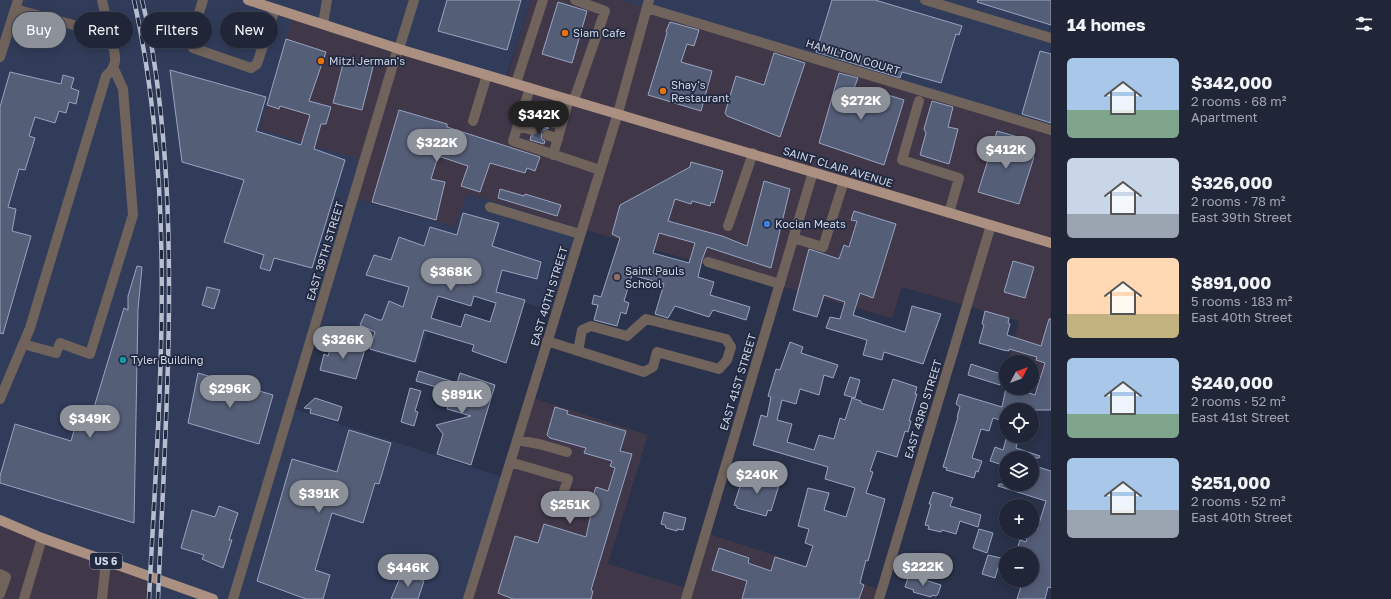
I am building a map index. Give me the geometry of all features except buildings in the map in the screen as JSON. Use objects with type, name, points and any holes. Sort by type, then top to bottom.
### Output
[{"type":"main road","name":"SAINT CLAIR AVENUE","points":[[248,0],[399,49],[753,153],[1051,243]]},
{"type":"main road","name":"US 6","points":[[0,520],[42,538],[213,599]]},
{"type":"street","points":[[102,0],[105,12]]},
{"type":"street","points":[[203,0],[190,41],[193,48],[251,68],[257,64],[275,9]]},
{"type":"street","points":[[323,24],[327,0]]},
{"type":"street","name":"EAST 39TH STREET","points":[[234,599],[414,0]]},
{"type":"street","points":[[516,83],[542,0]]},
{"type":"street","points":[[553,155],[561,125],[572,100],[605,11],[575,0]]},
{"type":"street","points":[[925,0],[1051,38]]},
{"type":"street","points":[[0,57],[16,4],[74,23]]},
{"type":"street","name":"EAST 40TH STREET","points":[[468,599],[618,113],[648,4]]},
{"type":"street","name":"HAMILTON COURT","points":[[648,4],[1051,130]]},
{"type":"street","points":[[23,344],[56,353],[60,343],[90,354],[133,215],[123,89],[114,69],[116,59],[113,48]]},
{"type":"street","points":[[0,399],[30,328],[106,76],[114,69]]},
{"type":"street","points":[[473,121],[487,75]]},
{"type":"street","points":[[530,88],[513,142],[600,170]]},
{"type":"street","points":[[919,101],[902,160],[958,178],[949,213]]},
{"type":"street","points":[[522,113],[561,125]]},
{"type":"street","points":[[518,126],[532,130]]},
{"type":"street","points":[[546,135],[558,139]]},
{"type":"street","points":[[728,226],[753,153]]},
{"type":"street","name":"EAST 41ST STREET","points":[[686,599],[813,172]]},
{"type":"street","points":[[793,238],[823,247],[844,181]]},
{"type":"street","points":[[490,207],[580,234]]},
{"type":"street","name":"EAST 43RD STREET","points":[[879,599],[991,225]]},
{"type":"street","points":[[708,262],[780,284]]},
{"type":"street","points":[[547,341],[578,351],[644,372],[653,367],[657,352],[719,369],[726,360],[730,347],[726,339],[646,319],[627,336],[590,326],[582,330],[578,351]]},
{"type":"street","points":[[517,440],[539,444],[566,452]]},
{"type":"street","points":[[510,462],[568,479],[559,506]]},
{"type":"street","points":[[24,599],[42,538]]},
{"type":"street","points":[[102,599],[106,561]]},
{"type":"street","points":[[0,574],[6,577],[0,594]]},
{"type":"shaded area","points":[[0,0],[531,0],[505,80],[293,14],[260,129],[364,161],[353,198],[455,227],[467,194],[582,229],[556,312],[444,279],[417,364],[313,335],[291,408],[505,478],[468,599],[149,599],[150,577],[0,520]]},
{"type":"shaded area","points":[[531,0],[622,0],[1051,130],[1051,382],[1039,378],[1039,355],[1010,355],[1019,321],[902,287],[892,318],[582,229],[467,194],[455,227],[353,198],[260,129],[292,14],[506,80]]},
{"type":"shaded area","points":[[622,0],[1051,0],[1051,130],[670,15]]},
{"type":"shaded area","points":[[530,397],[648,435],[608,564],[689,589],[706,533],[882,590],[879,599],[468,599]]},
{"type":"shaded area","points":[[0,520],[150,577],[149,599],[0,599]]},
{"type":"tunnel","points":[[532,130],[547,135]]},
{"type":"railway","points":[[134,0],[148,74],[156,148],[161,223],[162,298],[160,374],[149,599]]},
{"type":"railway","points":[[142,0],[151,40],[159,100],[165,161],[168,216],[168,380],[158,599]]},
{"type":"place","name":"Siam Cafe","points":[[565,33]]},
{"type":"place","name":"Mitzi Jerman's","points":[[321,61]]},
{"type":"place","name":"Shay's Restaurant","points":[[663,91]]},
{"type":"place","name":"Kocian Meats","points":[[767,224]]},
{"type":"place","name":"Saint Pauls School","points":[[617,277]]},
{"type":"place","name":"Tyler Building","points":[[123,360]]}]
